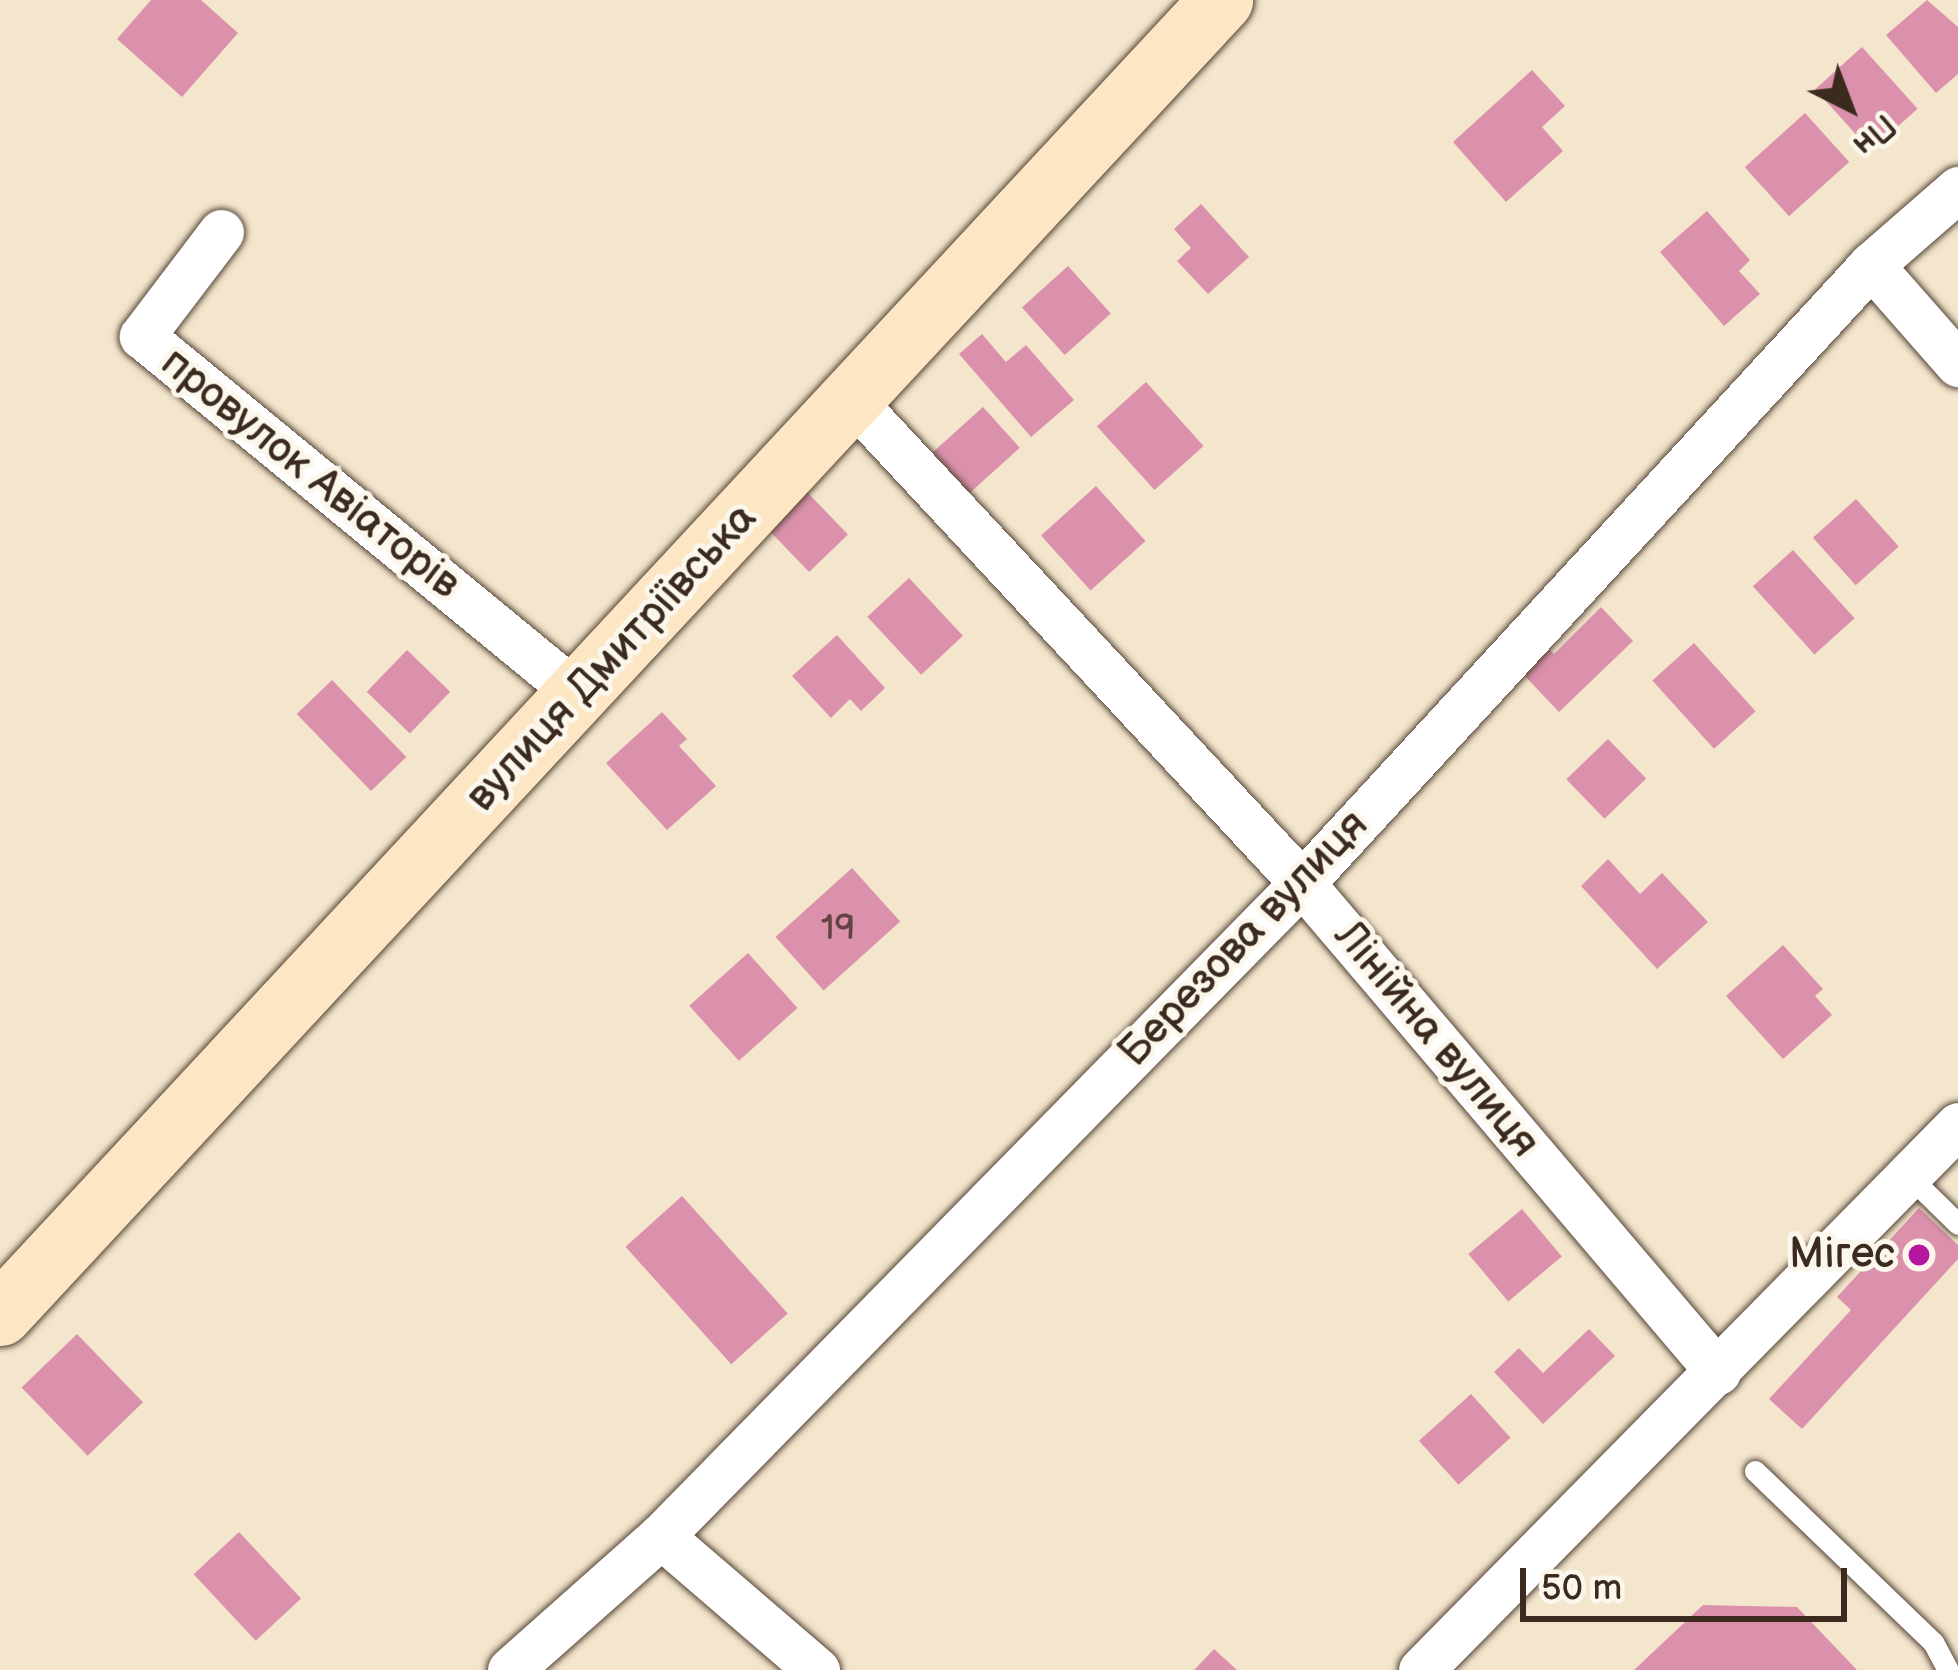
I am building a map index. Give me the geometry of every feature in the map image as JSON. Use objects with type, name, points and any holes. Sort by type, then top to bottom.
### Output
[{"type":"main road","name":"вулиця Дмитріївська","points":[[0,1314],[1221,0]]},
{"type":"street","name":"Березова вулиця","points":[[510,1670],[661,1536],[1303,883],[1871,265],[1958,189]]},
{"type":"street","name":"провулок Авіаторів","points":[[220,232],[142,336],[579,694]]},
{"type":"street","points":[[1871,265],[1958,364]]},
{"type":"street","name":"Лінійна вулиця","points":[[852,400],[1303,883],[1718,1372]]},
{"type":"street","points":[[1421,1670],[1958,1125]]},
{"type":"street","points":[[661,1536],[817,1670]]},
{"type":"lane","points":[[1910,1177],[1958,1224]]},
{"type":"lane","points":[[1756,1471],[1933,1642],[1948,1670]]},
{"type":"building","points":[[151,0],[201,0],[238,33],[182,97],[117,39]]},
{"type":"building","points":[[1927,0],[1958,27],[1958,74],[1936,93],[1886,35]]},
{"type":"building","points":[[1862,47],[1918,109],[1871,151],[1815,89]]},
{"type":"building","points":[[1532,70],[1565,106],[1542,127],[1563,151],[1506,202],[1453,142]]},
{"type":"building","points":[[1805,113],[1849,162],[1789,216],[1745,167]]},
{"type":"building","points":[[1201,204],[1249,257],[1208,294],[1177,261],[1191,248],[1174,229]]},
{"type":"building","points":[[1707,211],[1750,260],[1739,271],[1760,294],[1724,326],[1660,252]]},
{"type":"building","points":[[1068,266],[1111,314],[1065,355],[1022,307]]},
{"type":"building","points":[[982,334],[1006,362],[1026,345],[1074,400],[1031,437],[959,354]]},
{"type":"building","points":[[1146,382],[1204,446],[1154,490],[1097,426]]},
{"type":"building","points":[[983,407],[1020,448],[969,493],[932,453]]},
{"type":"building","points":[[1096,486],[1146,541],[1091,591],[1041,536]]},
{"type":"building","points":[[807,492],[848,534],[809,572],[768,530]]},
{"type":"building","points":[[1856,499],[1899,547],[1856,585],[1813,538]]},
{"type":"building","points":[[1793,550],[1855,618],[1814,655],[1753,586]]},
{"type":"building","points":[[909,578],[963,636],[921,675],[867,617]]},
{"type":"building","points":[[1601,607],[1633,641],[1559,712],[1516,667],[1542,642],[1554,654]]},
{"type":"building","points":[[837,635],[885,688],[861,711],[850,699],[831,718],[792,676]]},
{"type":"building","points":[[1694,643],[1756,711],[1714,749],[1652,680]]},
{"type":"building","points":[[407,650],[450,692],[410,733],[367,692]]},
{"type":"building","points":[[332,680],[406,757],[371,791],[297,714]]},
{"type":"building","points":[[662,712],[687,739],[679,746],[716,786],[667,830],[606,763]]},
{"type":"building","points":[[1608,739],[1646,779],[1604,819],[1566,779]]},
{"type":"building","points":[[1608,859],[1640,894],[1662,873],[1708,922],[1657,969],[1581,886]]},
{"type":"building","points":[[852,868],[900,922],[824,990],[775,937]]},
{"type":"building","points":[[1783,945],[1823,989],[1815,996],[1832,1015],[1783,1059],[1726,996]]},
{"type":"building","points":[[748,953],[798,1008],[739,1061],[689,1006]]},
{"type":"building","points":[[682,1196],[788,1313],[731,1364],[626,1247]]},
{"type":"building","points":[[1919,1208],[1958,1245],[1958,1259],[1802,1429],[1769,1399],[1851,1310],[1837,1297]]},
{"type":"building","points":[[1522,1209],[1562,1256],[1508,1301],[1468,1254]]},
{"type":"building","points":[[1589,1329],[1615,1356],[1543,1424],[1494,1372],[1519,1348],[1543,1373]]},
{"type":"building","points":[[77,1334],[143,1402],[88,1456],[22,1387]]},
{"type":"building","points":[[1471,1394],[1510,1438],[1458,1485],[1419,1441]]},
{"type":"building","points":[[239,1532],[301,1599],[256,1641],[194,1574]]},
{"type":"building","points":[[1703,1605],[1797,1607],[1857,1670],[1634,1670]]},
{"type":"building","points":[[1214,1649],[1237,1670],[1194,1670]]},
{"type":"place","name":"Мігес","points":[[1919,1255]]}]
